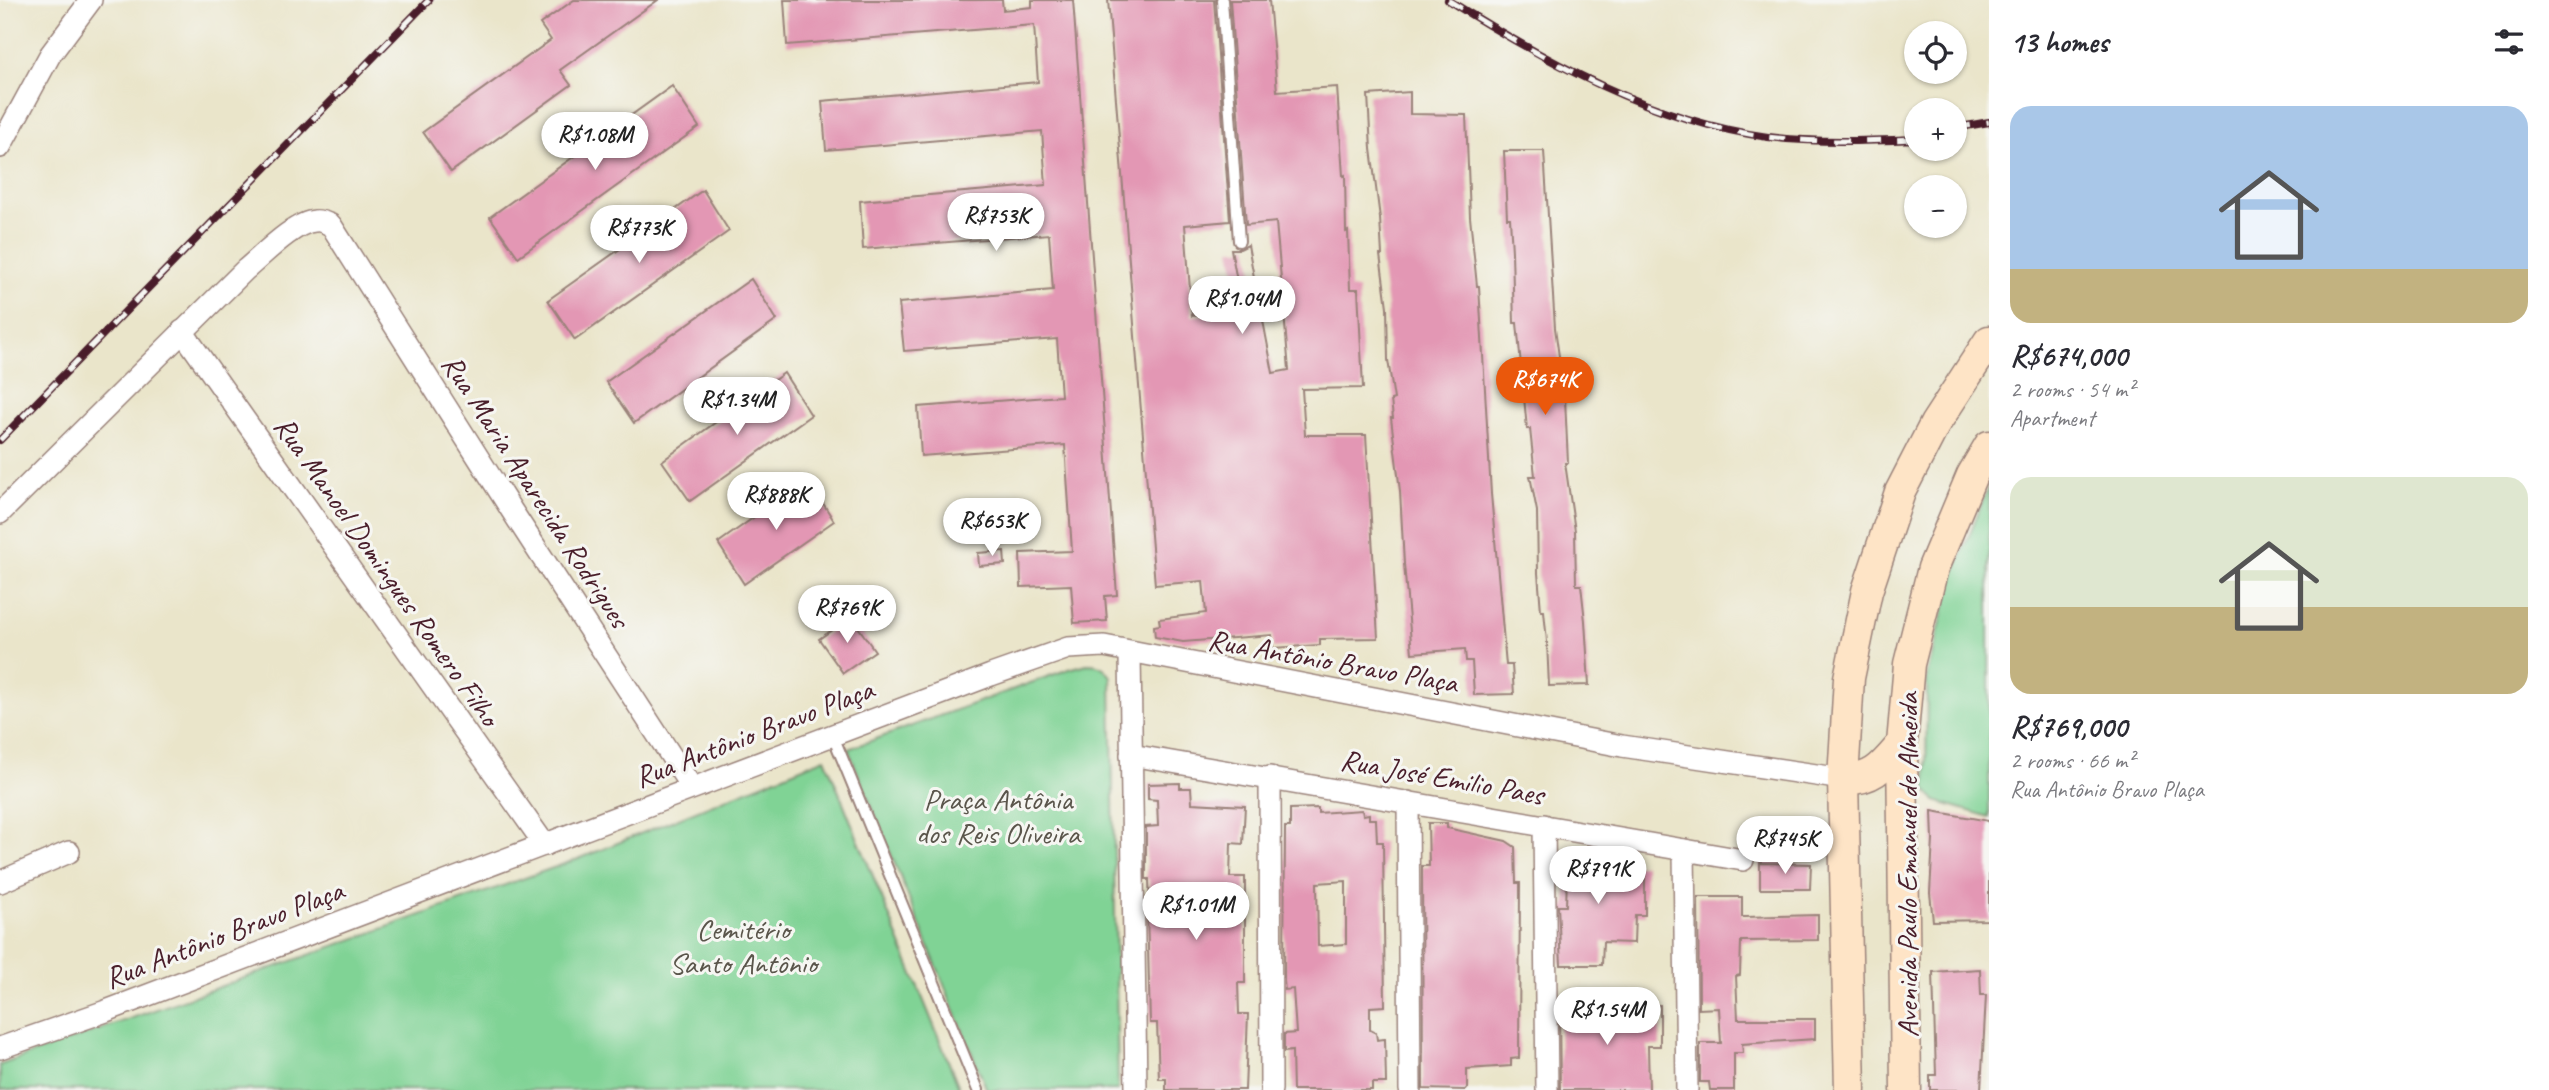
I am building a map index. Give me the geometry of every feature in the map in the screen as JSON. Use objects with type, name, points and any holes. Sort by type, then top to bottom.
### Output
[{"type":"main road","name":"Avenida Paulo Emanuel de Almeida","points":[[1850,1090],[1843,779],[1849,678],[1867,591],[1900,492],[1935,424],[1989,341]]},
{"type":"main road","name":"Avenida Paulo Emanuel de Almeida","points":[[1906,1090],[1902,744],[1909,664],[1933,568],[1972,475],[1989,446]]},
{"type":"main road","points":[[1843,779],[1868,777],[1885,764],[1902,744]]},
{"type":"street","points":[[3,141],[50,55],[91,0]]},
{"type":"street","name":"Rua Maria Aparecida Rodrigues","points":[[182,331],[245,270],[287,235],[304,223],[316,220],[331,225],[692,788]]},
{"type":"street","points":[[3,507],[182,331]]},
{"type":"street","name":"Rua Manoel Domingues Romero Filho","points":[[182,331],[545,845]]},
{"type":"street","name":"Rua Antônio Bravo Plaça","points":[[0,1048],[106,1011],[1003,670],[1068,648],[1104,646],[1622,746],[1843,779]]},
{"type":"street","points":[[1130,653],[1136,1090]]},
{"type":"street","name":"Rua José Emilio Paes","points":[[1131,755],[1743,860]]},
{"type":"street","points":[[1270,777],[1271,1090]]},
{"type":"street","points":[[1408,802],[1410,1090]]},
{"type":"street","points":[[1545,825],[1547,1090]]},
{"type":"street","points":[[1684,850],[1687,1090]]},
{"type":"street","points":[[0,882],[69,852]]},
{"type":"lane","points":[[1222,0],[1240,240]]},
{"type":"lane","points":[[833,736],[978,1090]]},
{"type":"green space","points":[[1989,485],[1989,817],[1935,801],[1926,790],[1927,675],[1952,579]]},
{"type":"green space","name":"Praça Antônia dos Reis Oliveira","points":[[1087,664],[1101,666],[1111,677],[1118,1090],[987,1090],[848,749]]},
{"type":"green space","name":"Cemitério Santo Antônio","points":[[825,758],[960,1090],[0,1090],[0,1065],[581,858]]},
{"type":"building","points":[[574,0],[658,0],[560,70],[571,85],[451,172],[423,132],[551,40],[540,24]]},
{"type":"building","points":[[784,0],[1002,0],[1003,10],[1032,7],[1032,0],[1073,0],[1117,595],[1105,596],[1107,621],[1074,623],[1071,585],[1021,587],[1020,553],[1072,551],[1065,445],[921,456],[918,407],[1061,396],[1057,339],[904,351],[899,303],[1053,290],[1049,234],[863,249],[860,201],[1046,185],[1042,131],[826,150],[822,101],[1038,82],[1034,25],[787,45]]},
{"type":"building","points":[[1108,0],[1214,0],[1230,221],[1185,225],[1192,316],[1261,310],[1273,373],[1289,370],[1276,222],[1246,225],[1230,0],[1269,0],[1277,91],[1337,87],[1343,176],[1345,175],[1350,289],[1358,289],[1363,388],[1302,389],[1305,435],[1366,435],[1378,638],[1320,639],[1320,645],[1273,648],[1272,635],[1183,642],[1155,637],[1154,626],[1160,625],[1159,619],[1206,613],[1203,581],[1155,585]]},
{"type":"building","points":[[672,86],[699,127],[518,257],[490,217]]},
{"type":"building","points":[[1410,92],[1410,114],[1466,115],[1470,217],[1479,286],[1491,494],[1506,665],[1512,665],[1514,694],[1474,695],[1472,661],[1466,661],[1465,649],[1412,653],[1400,491],[1391,418],[1391,400],[1394,399],[1388,360],[1387,307],[1380,255],[1380,218],[1371,149],[1368,95]]},
{"type":"building","points":[[1504,151],[1544,151],[1555,328],[1565,399],[1568,463],[1565,463],[1575,531],[1576,585],[1581,585],[1585,621],[1589,685],[1549,686],[1544,611],[1541,611],[1538,573],[1537,511],[1530,476],[1535,476],[1530,429],[1527,429],[1517,323],[1514,323],[1512,252],[1510,218],[1507,218]]},
{"type":"building","points":[[703,190],[729,231],[575,340],[548,300]]},
{"type":"building","points":[[1248,245],[1254,277],[1237,281],[1231,249]]},
{"type":"building","points":[[751,279],[777,320],[634,423],[606,382]]},
{"type":"building","points":[[784,373],[811,415],[690,501],[662,461]]},
{"type":"building","points":[[808,479],[834,521],[744,584],[718,543]]},
{"type":"building","points":[[1004,551],[1005,564],[979,566],[978,553]]},
{"type":"building","points":[[851,617],[875,651],[843,673],[819,639]]},
{"type":"building","points":[[1180,783],[1180,788],[1191,788],[1192,803],[1245,806],[1243,844],[1231,843],[1230,877],[1245,877],[1245,983],[1238,983],[1239,1014],[1248,1014],[1245,1090],[1166,1090],[1166,1079],[1159,1079],[1157,1023],[1150,1023],[1147,909],[1150,909],[1149,879],[1146,879],[1146,827],[1158,826],[1157,800],[1148,799],[1148,784]]},
{"type":"building","points":[[1318,808],[1318,813],[1362,810],[1363,815],[1369,814],[1369,819],[1376,819],[1377,842],[1383,842],[1385,1006],[1370,1007],[1370,1030],[1376,1033],[1377,1040],[1385,1039],[1386,1083],[1372,1083],[1372,1090],[1293,1090],[1292,1051],[1284,1052],[1284,1034],[1296,1033],[1293,989],[1285,990],[1284,981],[1285,827],[1290,827],[1290,809]],"holes":[[[1346,881],[1346,944],[1318,946],[1317,883]]]},
{"type":"building","points":[[1932,811],[1989,821],[1989,920],[1933,921],[1930,893]]},
{"type":"building","points":[[1428,823],[1447,823],[1447,828],[1506,841],[1515,847],[1516,883],[1520,883],[1519,1058],[1511,1059],[1511,1066],[1467,1069],[1465,1090],[1423,1089],[1422,866],[1429,866]]},
{"type":"building","points":[[1559,854],[1617,857],[1617,865],[1645,865],[1645,915],[1635,915],[1634,943],[1603,942],[1602,965],[1561,965],[1558,906],[1566,906],[1567,878],[1559,878]]},
{"type":"building","points":[[1760,863],[1811,864],[1810,889],[1760,889]]},
{"type":"building","points":[[1698,897],[1742,897],[1742,917],[1818,915],[1818,940],[1741,941],[1740,975],[1736,976],[1738,1019],[1815,1019],[1815,1039],[1742,1044],[1743,1053],[1734,1053],[1734,1090],[1710,1090],[1709,1082],[1700,1082],[1700,1043],[1721,1043],[1719,1008],[1699,1009]]},
{"type":"building","points":[[1980,969],[1981,995],[1986,995],[1981,1090],[1930,1090],[1930,1075],[1936,1075],[1933,972]]},
{"type":"building","points":[[1660,1005],[1660,1046],[1648,1046],[1649,1090],[1560,1090],[1559,1007]]},
{"type":"railway","points":[[0,440],[429,0]]},
{"type":"railway","points":[[1448,0],[1561,66],[1641,103],[1683,117],[1725,129],[1786,139],[1904,139]]},
{"type":"railway","points":[[1967,126],[1989,122]]}]
